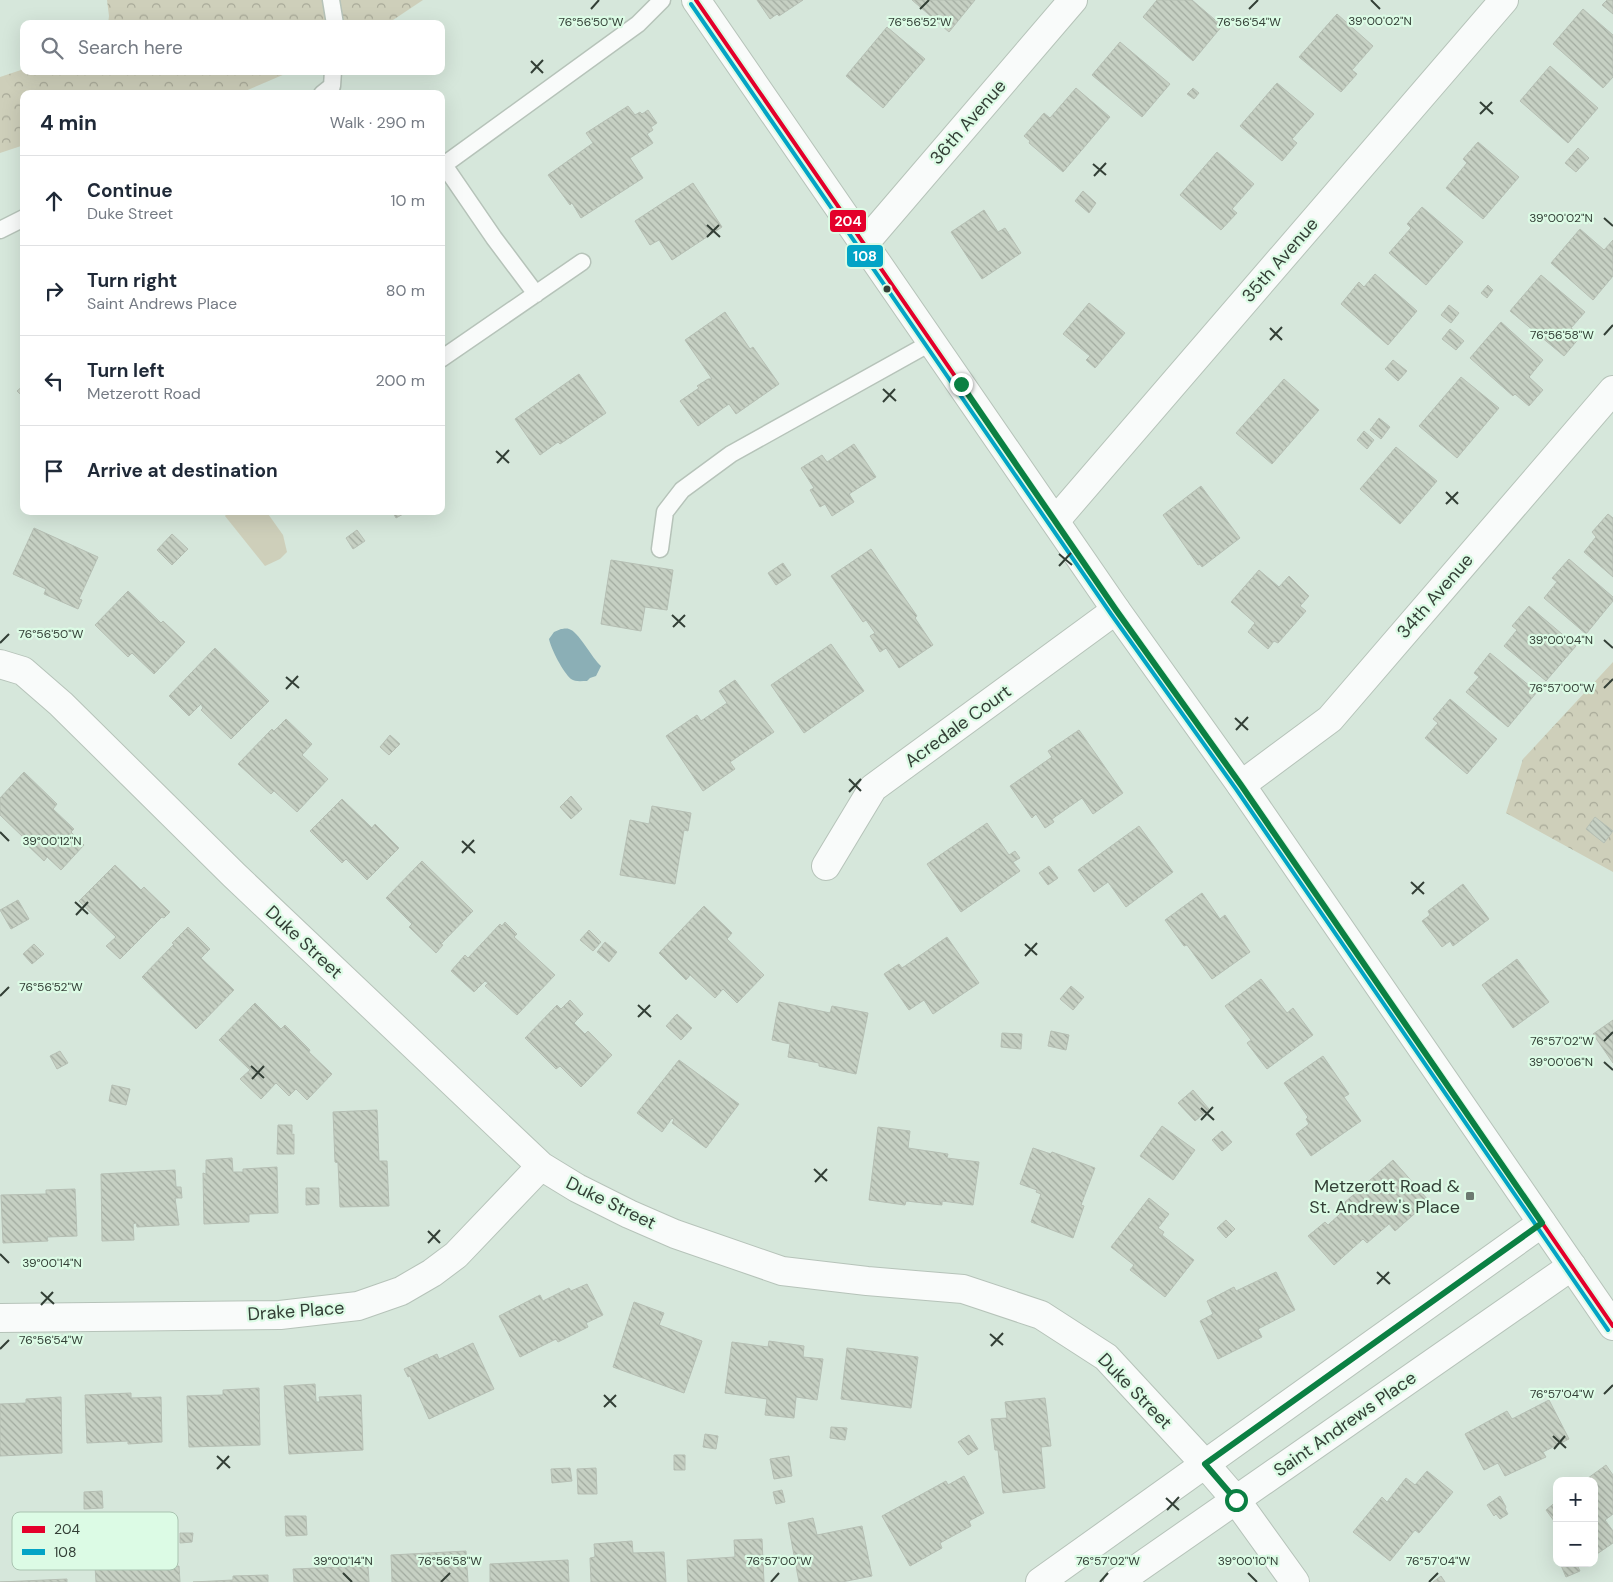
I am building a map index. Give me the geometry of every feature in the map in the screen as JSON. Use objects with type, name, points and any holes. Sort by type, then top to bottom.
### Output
[{"type":"street","points":[[696,0],[1056,520],[1116,610],[1241,785],[1613,1326]]},
{"type":"street","name":"36th Avenue","points":[[864,244],[1073,0]]},
{"type":"street","name":"35th Avenue","points":[[1056,520],[1504,0]]},
{"type":"street","name":"34th Avenue","points":[[1241,785],[1330,719],[1613,390]]},
{"type":"street","name":"Acredale Court","points":[[826,866],[873,788],[1116,610]]},
{"type":"street","name":"Duke Street","points":[[0,664],[23,671],[61,704],[234,875],[541,1166],[577,1188],[629,1214],[720,1250],[782,1271],[963,1290],[1041,1315],[1106,1357],[1236,1500],[1295,1582]]},
{"type":"street","name":"Drake Place","points":[[0,1318],[280,1315],[358,1306],[401,1291],[432,1273],[456,1255],[541,1166]]},
{"type":"street","points":[[1040,1582],[1542,1223]]},
{"type":"street","name":"Saint Andrews Place","points":[[1118,1582],[1572,1266]]},
{"type":"lane","points":[[332,0],[335,20]]},
{"type":"lane","points":[[445,165],[638,24],[662,0]]},
{"type":"lane","points":[[327,90],[332,86],[333,75]]},
{"type":"lane","points":[[445,169],[536,294]]},
{"type":"lane","points":[[0,230],[20,220]]},
{"type":"lane","points":[[445,355],[582,262]]},
{"type":"lane","points":[[660,549],[665,512],[682,490],[731,454],[932,342]]},
{"type":"green space","points":[[107,0],[423,0],[393,20],[108,20]]},
{"type":"green space","points":[[20,70],[20,75],[283,75],[248,90],[20,90],[20,146],[0,153],[0,77]]},
{"type":"green space","points":[[269,515],[283,535],[287,552],[280,559],[265,566],[225,516]]},
{"type":"green space","points":[[1613,662],[1613,872],[1506,813],[1523,759]]},
{"type":"water","points":[[561,629],[573,631],[581,639],[601,666],[596,676],[587,681],[576,681],[571,679],[564,671],[549,639],[554,632]]},
{"type":"building","points":[[757,0],[803,0],[779,16],[777,14],[770,19]]},
{"type":"building","points":[[912,0],[975,0],[949,32]]},
{"type":"building","points":[[1157,0],[1192,0],[1222,26],[1193,61],[1143,17]]},
{"type":"building","points":[[1607,0],[1613,0],[1613,14],[1602,5]]},
{"type":"building","points":[[1583,9],[1613,35],[1613,77],[1603,88],[1553,44]]},
{"type":"building","points":[[1337,14],[1373,46],[1352,70],[1357,74],[1341,92],[1299,57]]},
{"type":"building","points":[[887,27],[925,59],[883,108],[846,76]]},
{"type":"building","points":[[1120,42],[1170,84],[1142,117],[1092,75]]},
{"type":"building","points":[[1550,66],[1598,108],[1568,143],[1520,101]]},
{"type":"building","points":[[1277,83],[1314,114],[1292,139],[1297,143],[1282,161],[1240,126]]},
{"type":"building","points":[[1076,88],[1110,117],[1063,172],[1029,143],[1030,141],[1024,136],[1044,113],[1050,118]]},
{"type":"building","points":[[1193,88],[1199,93],[1194,99],[1187,94]]},
{"type":"building","points":[[628,106],[635,115],[640,112],[642,114],[648,110],[657,123],[651,127],[653,130],[647,134],[653,143],[630,158],[643,178],[581,218],[572,203],[570,205],[548,175],[593,143],[586,133]]},
{"type":"building","points":[[1478,142],[1519,177],[1483,219],[1446,188],[1467,163],[1463,159]]},
{"type":"building","points":[[1578,148],[1589,158],[1576,172],[1565,163]]},
{"type":"building","points":[[1217,152],[1254,184],[1232,209],[1237,213],[1221,230],[1180,195]]},
{"type":"building","points":[[693,183],[722,227],[672,260],[659,240],[650,245],[635,221]]},
{"type":"building","points":[[1083,191],[1096,203],[1089,213],[1075,201]]},
{"type":"building","points":[[1422,207],[1463,242],[1426,285],[1389,253],[1411,228],[1407,224]]},
{"type":"building","points":[[984,210],[998,232],[1005,228],[1021,253],[982,279],[951,232]]},
{"type":"building","points":[[1580,229],[1604,250],[1613,240],[1613,276],[1593,300],[1551,263]]},
{"type":"building","points":[[1375,274],[1417,311],[1388,345],[1341,304],[1359,282],[1364,287]]},
{"type":"building","points":[[1541,275],[1585,312],[1571,328],[1581,336],[1564,356],[1510,311]]},
{"type":"building","points":[[1488,285],[1493,290],[1487,298],[1481,293]]},
{"type":"building","points":[[1089,303],[1125,333],[1095,368],[1086,360],[1090,356],[1063,334]]},
{"type":"building","points":[[1449,305],[1459,313],[1451,323],[1441,315]]},
{"type":"building","points":[[725,312],[750,349],[753,347],[779,384],[736,414],[729,404],[698,426],[680,401],[699,388],[697,386],[708,379],[712,379],[685,340]]},
{"type":"building","points":[[1501,322],[1543,360],[1529,377],[1543,390],[1529,406],[1515,394],[1513,396],[1470,358]]},
{"type":"building","points":[[1450,329],[1464,341],[1456,350],[1442,339]]},
{"type":"building","points":[[1393,360],[1407,371],[1398,381],[1385,369]]},
{"type":"building","points":[[579,374],[606,413],[540,455],[515,419]]},
{"type":"building","points":[[1461,377],[1499,408],[1457,458],[1419,426]]},
{"type":"building","points":[[1284,379],[1319,410],[1272,464],[1236,433]]},
{"type":"building","points":[[1379,418],[1390,427],[1381,439],[1370,430]]},
{"type":"building","points":[[1364,431],[1374,440],[1367,449],[1357,440]]},
{"type":"building","points":[[854,444],[876,477],[849,494],[854,502],[832,516],[825,504],[820,507],[810,490],[814,488],[801,468],[822,455],[827,462]]},
{"type":"building","points":[[1396,447],[1437,481],[1400,524],[1360,489]]},
{"type":"building","points":[[1201,486],[1240,538],[1202,567],[1200,564],[1198,565],[1163,515]]},
{"type":"building","points":[[1608,514],[1613,518],[1613,577],[1584,552],[1596,537],[1592,532]]},
{"type":"building","points":[[34,528],[98,557],[79,599],[82,600],[78,609],[44,594],[46,589],[13,574]]},
{"type":"building","points":[[357,530],[365,541],[353,549],[346,538]]},
{"type":"building","points":[[172,534],[188,549],[172,565],[157,550]]},
{"type":"building","points":[[871,549],[917,616],[915,618],[933,645],[899,668],[886,648],[880,652],[870,636],[875,633],[866,620],[863,622],[831,576]]},
{"type":"building","points":[[1569,559],[1613,597],[1613,601],[1586,634],[1544,598],[1557,582],[1552,578]]},
{"type":"building","points":[[611,560],[673,570],[667,610],[645,607],[641,631],[601,624]]},
{"type":"building","points":[[783,563],[791,575],[776,585],[768,573]]},
{"type":"building","points":[[1259,570],[1279,587],[1289,576],[1309,596],[1300,606],[1306,611],[1278,643],[1274,641],[1268,649],[1248,632],[1255,623],[1231,602]]},
{"type":"building","points":[[128,591],[161,623],[163,621],[185,642],[154,674],[132,653],[128,657],[95,625]]},
{"type":"building","points":[[1529,606],[1576,646],[1546,681],[1504,646],[1517,630],[1512,626]]},
{"type":"building","points":[[831,644],[864,691],[804,733],[771,685]]},
{"type":"building","points":[[215,648],[269,701],[231,739],[201,710],[203,708],[201,704],[189,716],[169,696]]},
{"type":"building","points":[[1490,653],[1537,692],[1508,727],[1466,692],[1479,677],[1474,673]]},
{"type":"building","points":[[735,680],[774,732],[730,762],[735,769],[703,791],[666,736],[697,715],[701,721],[727,703],[719,691]]},
{"type":"building","points":[[1450,699],[1497,739],[1467,774],[1425,738],[1438,723],[1433,719]]},
{"type":"building","points":[[286,719],[312,744],[302,755],[328,779],[297,812],[274,791],[271,794],[238,764],[272,729],[274,731]]},
{"type":"building","points":[[1079,730],[1123,793],[1093,814],[1082,798],[1052,819],[1054,822],[1045,828],[1036,814],[1032,818],[1010,786],[1052,757],[1048,751]]},
{"type":"building","points":[[390,735],[400,744],[389,755],[380,747]]},
{"type":"building","points":[[24,772],[57,804],[53,809],[74,829],[71,832],[84,845],[61,870],[47,857],[44,861],[0,815],[0,798]]},
{"type":"building","points":[[571,796],[582,809],[571,819],[560,807]]},
{"type":"building","points":[[342,799],[372,828],[375,824],[399,848],[367,880],[346,859],[342,863],[310,831]]},
{"type":"building","points":[[652,806],[691,813],[688,831],[684,830],[675,884],[620,875],[630,820],[649,824]]},
{"type":"building","points":[[1595,817],[1613,831],[1604,843],[1586,829]]},
{"type":"building","points":[[987,823],[1009,855],[1015,851],[1020,858],[1013,862],[1020,871],[961,912],[927,864]]},
{"type":"building","points":[[1139,826],[1173,872],[1126,907],[1108,882],[1094,892],[1078,870]]},
{"type":"building","points":[[422,861],[473,911],[441,944],[443,945],[436,953],[409,927],[412,924],[386,898]]},
{"type":"building","points":[[115,865],[141,890],[144,887],[170,912],[164,918],[162,917],[120,959],[106,946],[116,937],[79,901]]},
{"type":"building","points":[[1049,866],[1058,878],[1048,885],[1039,873]]},
{"type":"building","points":[[1463,884],[1489,919],[1453,946],[1450,941],[1442,947],[1422,921],[1430,915],[1428,911]]},
{"type":"building","points":[[1202,893],[1220,919],[1225,915],[1250,952],[1212,979],[1187,945],[1184,946],[1165,920]]},
{"type":"building","points":[[18,900],[29,919],[11,929],[0,910]]},
{"type":"building","points":[[704,906],[732,933],[727,939],[764,975],[737,1003],[723,989],[715,998],[690,975],[686,980],[659,953]]},
{"type":"building","points":[[505,922],[517,934],[514,937],[555,975],[517,1015],[485,986],[488,983],[485,981],[474,992],[451,971],[465,955],[468,958],[500,924],[502,926]]},
{"type":"building","points":[[188,927],[210,949],[201,958],[234,990],[196,1029],[142,977]]},
{"type":"building","points":[[589,930],[601,942],[593,951],[580,940]]},
{"type":"building","points":[[947,937],[979,983],[933,1014],[924,1000],[909,1010],[884,974],[899,964],[902,968]]},
{"type":"building","points":[[605,942],[617,952],[609,962],[597,952]]},
{"type":"building","points":[[34,944],[44,954],[32,964],[23,954]]},
{"type":"building","points":[[1517,959],[1549,1002],[1513,1028],[1482,985]]},
{"type":"building","points":[[1261,979],[1287,1013],[1293,1008],[1313,1035],[1267,1069],[1247,1043],[1251,1040],[1225,1006]]},
{"type":"building","points":[[1071,986],[1084,997],[1073,1010],[1060,999]]},
{"type":"building","points":[[570,1000],[583,1014],[574,1023],[585,1034],[588,1031],[612,1055],[581,1087],[560,1066],[556,1069],[525,1038],[557,1005],[561,1009]]},
{"type":"building","points":[[779,1002],[830,1013],[832,1006],[868,1013],[856,1074],[819,1066],[819,1063],[788,1057],[790,1044],[772,1040]]},
{"type":"building","points":[[255,1003],[281,1029],[285,1025],[332,1074],[307,1100],[296,1089],[289,1096],[276,1083],[261,1099],[240,1079],[250,1070],[219,1040]]},
{"type":"building","points":[[677,1014],[692,1028],[681,1040],[666,1026]]},
{"type":"building","points":[[1613,1020],[1613,1063],[1593,1034]]},
{"type":"building","points":[[1051,1031],[1069,1035],[1066,1050],[1048,1046]]},
{"type":"building","points":[[1002,1033],[1022,1034],[1021,1049],[1001,1047]]},
{"type":"building","points":[[60,1051],[68,1063],[57,1069],[50,1056]]},
{"type":"building","points":[[1323,1056],[1349,1094],[1344,1097],[1361,1121],[1311,1156],[1296,1134],[1309,1124],[1306,1119],[1308,1117],[1284,1083]]},
{"type":"building","points":[[679,1060],[739,1104],[706,1148],[672,1123],[674,1120],[672,1118],[662,1132],[637,1113]]},
{"type":"building","points":[[112,1085],[130,1089],[126,1105],[109,1101]]},
{"type":"building","points":[[1193,1090],[1209,1109],[1195,1121],[1178,1103]]},
{"type":"building","points":[[377,1110],[379,1161],[387,1161],[389,1206],[340,1207],[338,1163],[335,1162],[333,1112]]},
{"type":"building","points":[[278,1125],[292,1125],[294,1154],[277,1154]]},
{"type":"building","points":[[1162,1126],[1195,1150],[1173,1180],[1140,1156]]},
{"type":"building","points":[[878,1127],[910,1131],[908,1148],[948,1154],[947,1158],[979,1162],[973,1205],[942,1201],[942,1205],[906,1201],[905,1205],[869,1200]]},
{"type":"building","points":[[1222,1131],[1232,1142],[1222,1151],[1212,1140]]},
{"type":"building","points":[[1033,1148],[1051,1154],[1052,1152],[1095,1168],[1081,1205],[1084,1206],[1073,1238],[1031,1222],[1041,1194],[1036,1192],[1037,1190],[1020,1184]]},
{"type":"building","points":[[232,1158],[233,1172],[243,1172],[243,1169],[277,1167],[278,1213],[249,1214],[249,1222],[204,1224],[203,1173],[206,1174],[206,1160]]},
{"type":"building","points":[[1393,1160],[1429,1201],[1395,1231],[1389,1224],[1367,1243],[1363,1239],[1334,1265],[1308,1236],[1325,1222],[1328,1225],[1340,1214],[1336,1210]]},
{"type":"building","points":[[175,1170],[176,1187],[181,1187],[182,1198],[175,1198],[179,1225],[137,1227],[136,1223],[133,1224],[134,1240],[102,1241],[101,1174]]},
{"type":"building","points":[[306,1188],[319,1188],[319,1204],[306,1205]]},
{"type":"building","points":[[75,1189],[77,1236],[47,1237],[48,1241],[3,1243],[1,1195],[46,1194],[46,1190]]},
{"type":"building","points":[[1149,1198],[1169,1214],[1158,1228],[1164,1232],[1162,1235],[1194,1260],[1165,1297],[1130,1270],[1134,1265],[1111,1247]]},
{"type":"building","points":[[1226,1220],[1235,1229],[1226,1238],[1217,1228]]},
{"type":"building","points":[[1276,1272],[1295,1310],[1258,1329],[1262,1337],[1218,1359],[1200,1321],[1213,1314],[1207,1301],[1234,1287],[1236,1291]]},
{"type":"building","points":[[587,1284],[603,1315],[586,1323],[588,1327],[558,1342],[556,1339],[520,1357],[499,1316],[540,1295],[543,1301],[569,1288],[571,1291]]},
{"type":"building","points":[[634,1302],[664,1313],[659,1325],[702,1341],[684,1393],[613,1367]]},
{"type":"building","points":[[769,1341],[804,1346],[803,1357],[823,1359],[817,1400],[796,1397],[794,1418],[765,1415],[767,1399],[725,1393],[732,1342],[768,1347]]},
{"type":"building","points":[[473,1343],[494,1389],[429,1419],[410,1376],[408,1377],[404,1369],[437,1354],[439,1359]]},
{"type":"building","points":[[847,1348],[918,1357],[911,1408],[841,1399]]},
{"type":"building","points":[[315,1384],[316,1402],[320,1402],[319,1397],[361,1395],[363,1450],[289,1454],[284,1386]]},
{"type":"building","points":[[259,1388],[260,1445],[189,1447],[187,1396],[223,1395],[223,1390]]},
{"type":"building","points":[[131,1393],[131,1398],[161,1397],[162,1442],[128,1444],[128,1441],[87,1443],[85,1395]]},
{"type":"building","points":[[61,1397],[62,1453],[0,1456],[0,1404],[26,1403],[26,1399]]},
{"type":"building","points":[[1045,1398],[1051,1446],[1041,1447],[1045,1488],[1003,1493],[998,1450],[995,1450],[991,1419],[1007,1418],[1005,1402]]},
{"type":"building","points":[[1549,1400],[1569,1439],[1543,1452],[1546,1457],[1505,1476],[1498,1463],[1484,1470],[1465,1434],[1507,1411],[1512,1419]]},
{"type":"building","points":[[831,1427],[847,1428],[845,1440],[830,1438]]},
{"type":"building","points":[[705,1434],[718,1436],[716,1449],[703,1447]]},
{"type":"building","points":[[969,1435],[978,1449],[968,1455],[958,1442]]},
{"type":"building","points":[[674,1455],[685,1455],[685,1470],[674,1470]]},
{"type":"building","points":[[789,1456],[792,1476],[774,1479],[770,1459]]},
{"type":"building","points":[[1606,1465],[1613,1475],[1613,1514],[1605,1520],[1613,1531],[1613,1543],[1598,1553],[1598,1477],[1590,1477]]},
{"type":"building","points":[[570,1468],[572,1481],[552,1483],[551,1469]]},
{"type":"building","points":[[596,1468],[597,1494],[578,1494],[577,1469]]},
{"type":"building","points":[[1427,1471],[1453,1492],[1419,1533],[1415,1530],[1390,1561],[1353,1532],[1382,1497],[1387,1502],[1406,1478],[1415,1485]]},
{"type":"building","points":[[964,1476],[984,1513],[969,1521],[971,1526],[940,1543],[942,1548],[910,1566],[882,1516],[946,1481],[948,1485]]},
{"type":"building","points":[[782,1490],[785,1502],[776,1504],[773,1492]]},
{"type":"building","points":[[102,1491],[103,1508],[84,1509],[84,1492]]},
{"type":"building","points":[[1500,1496],[1508,1514],[1500,1519],[1496,1514],[1494,1516],[1487,1505]]},
{"type":"building","points":[[1553,1504],[1553,1520],[1546,1510]]},
{"type":"building","points":[[285,1516],[306,1516],[307,1535],[286,1536]]},
{"type":"building","points":[[813,1518],[817,1535],[862,1526],[872,1576],[842,1582],[799,1582],[788,1523]]},
{"type":"building","points":[[180,1533],[193,1533],[192,1542],[180,1543]]},
{"type":"building","points":[[762,1539],[764,1582],[688,1582],[687,1560],[735,1557],[734,1540]]},
{"type":"building","points":[[632,1541],[633,1553],[664,1552],[666,1582],[591,1582],[590,1558],[595,1557],[594,1544]]},
{"type":"building","points":[[466,1551],[468,1582],[392,1582],[391,1555]]},
{"type":"building","points":[[568,1560],[569,1582],[490,1582],[490,1564]]},
{"type":"building","points":[[179,1566],[180,1582],[96,1582],[95,1570],[178,1570]]},
{"type":"building","points":[[368,1566],[369,1582],[294,1582],[293,1569]]},
{"type":"building","points":[[1562,1567],[1578,1567],[1580,1571],[1566,1577]]},
{"type":"building","points":[[268,1575],[268,1582],[193,1582],[233,1580],[233,1576]]},
{"type":"building","points":[[1441,1576],[1445,1582],[1433,1582]]},
{"type":"building","points":[[67,1579],[67,1582],[0,1582]]},
{"type":"transit line","name":"204","points":[[696,0],[1116,610],[1241,785],[1613,1326]]},
{"type":"transit line","name":"108","points":[[691,4],[1111,614],[1236,789],[1608,1330]]},
{"type":"place","name":"Metzerott Road & St. Andrew's Place","points":[[1470,1196]]},
{"type":"route","points":[[961,384],[1116,610],[1241,785],[1542,1223],[1205,1464],[1236,1500]]}]
